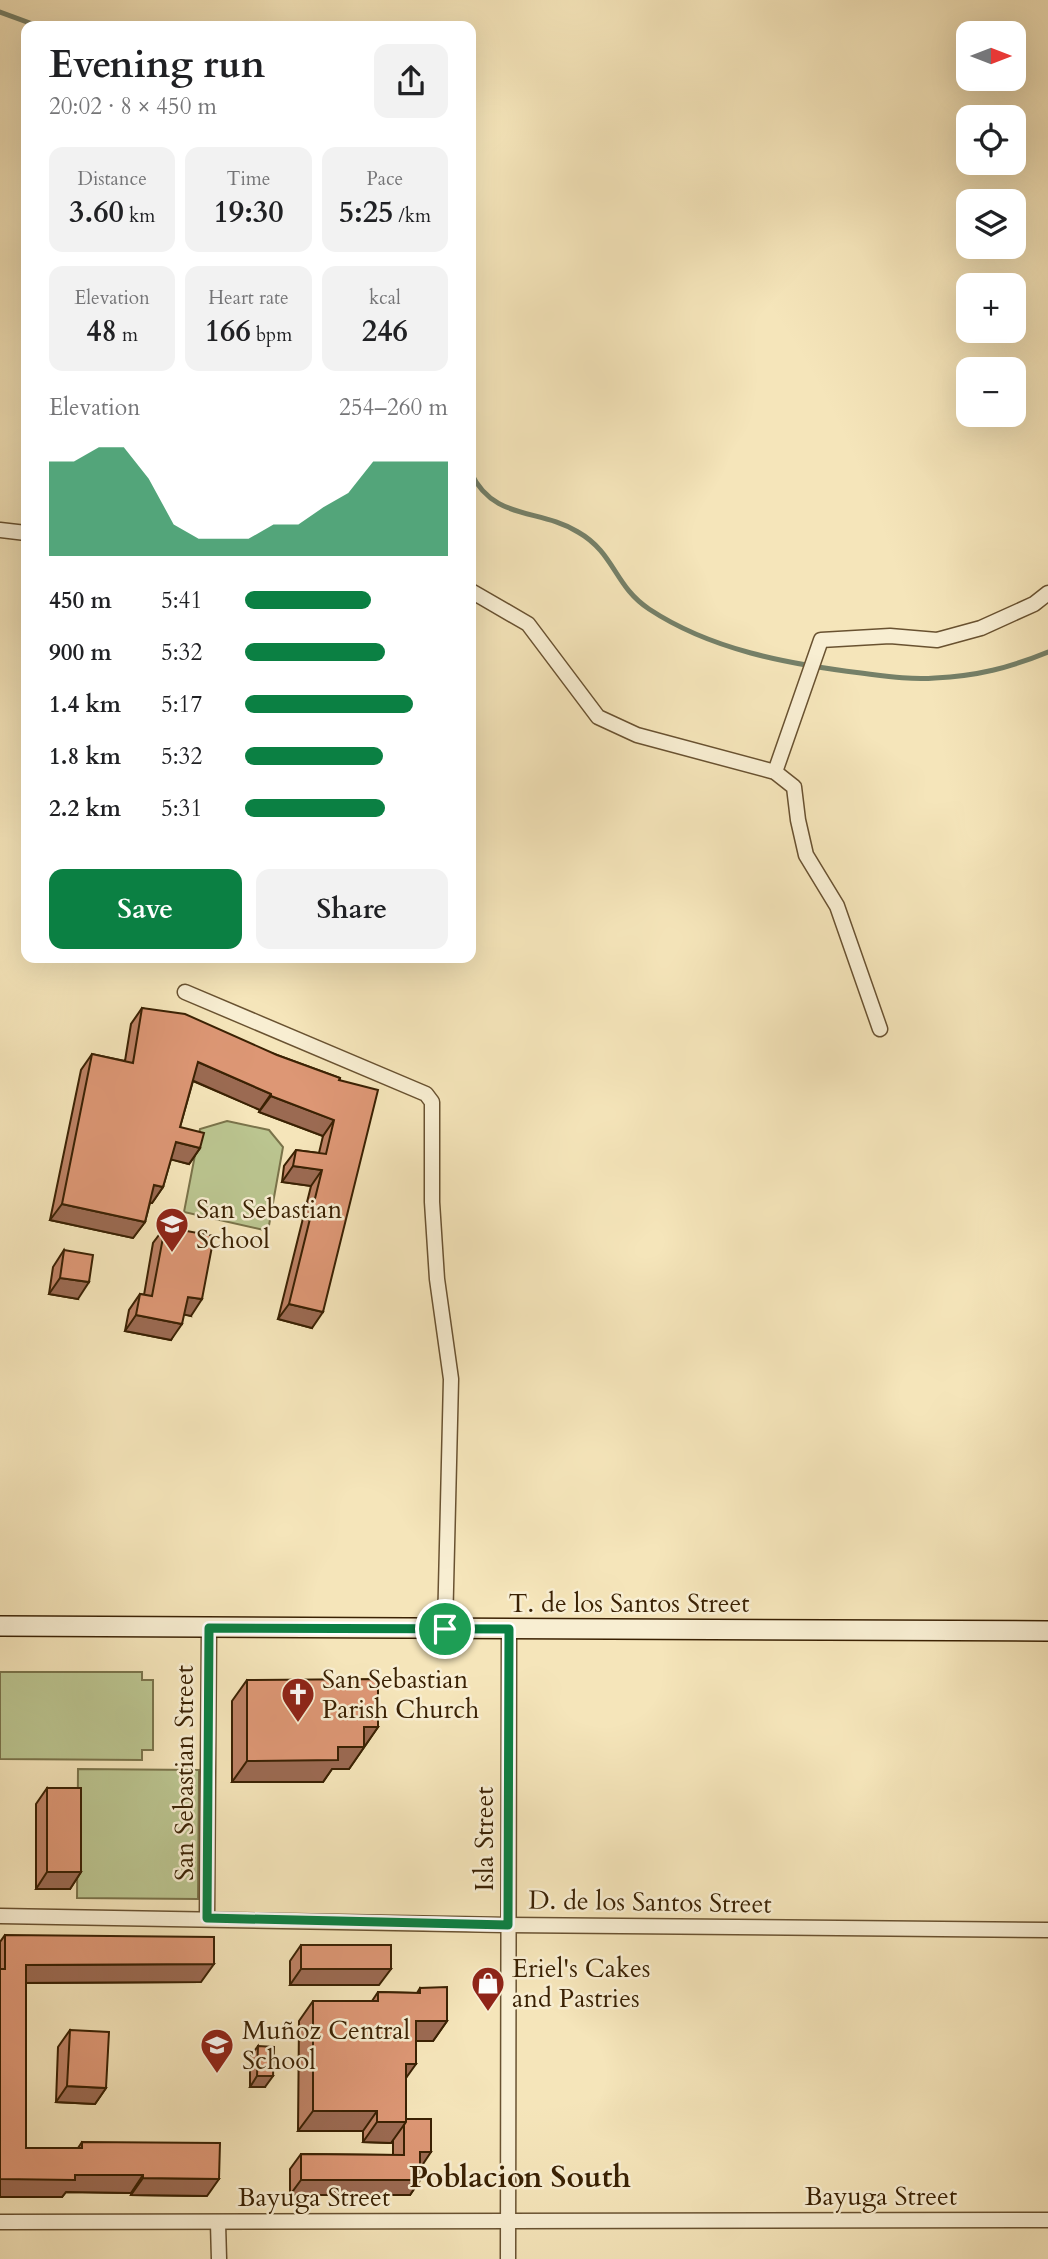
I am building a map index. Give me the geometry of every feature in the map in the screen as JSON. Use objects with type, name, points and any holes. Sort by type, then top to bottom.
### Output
[{"type":"main road","name":"T. de los Santos Street","points":[[0,1626],[1048,1631]]},
{"type":"street","points":[[0,530],[21,532]]},
{"type":"street","points":[[775,772],[821,640],[890,636],[937,640],[981,628],[1034,604],[1048,593]]},
{"type":"street","points":[[476,594],[528,624],[598,717],[637,734],[775,772],[794,787],[806,855],[837,906],[880,1028]]},
{"type":"street","points":[[185,992],[426,1094],[432,1102],[432,1202],[437,1279],[451,1379],[445,1629]]},
{"type":"street","name":"San Sebastian Street","points":[[207,1918],[209,1628]]},
{"type":"street","name":"Isla Street","points":[[508,2259],[509,1629]]},
{"type":"street","name":"D. de los Santos Street","points":[[0,1916],[508,1925],[1048,1930]]},
{"type":"street","name":"Bayuga Street","points":[[0,2221],[1048,2221]]},
{"type":"street","points":[[218,2222],[219,2259]]},
{"type":"green space","points":[[227,1121],[269,1130],[283,1147],[268,1231],[184,1212],[200,1129]]},
{"type":"green space","points":[[0,1672],[142,1672],[142,1680],[153,1680],[153,1750],[142,1750],[142,1760],[0,1759]]},
{"type":"green space","points":[[78,1769],[199,1770],[198,1899],[77,1898]]},
{"type":"building","points":[[142,1008],[185,1014],[277,1055],[340,1078],[339,1080],[378,1090],[323,1312],[289,1304],[322,1170],[293,1166],[296,1150],[326,1154],[334,1120],[271,1096],[198,1062],[180,1127],[204,1133],[200,1148],[176,1142],[163,1187],[154,1185],[145,1222],[62,1204],[92,1054],[133,1063]]},
{"type":"building","points":[[165,1227],[214,1236],[202,1299],[188,1297],[182,1324],[136,1315],[140,1294],[152,1296]]},
{"type":"building","points":[[64,1250],[93,1255],[89,1282],[60,1278]]},
{"type":"building","name":"San Sebastian Parish Church","points":[[378,1679],[378,1727],[364,1727],[364,1747],[338,1747],[338,1760],[247,1761],[247,1680]]},
{"type":"building","points":[[47,1788],[81,1788],[81,1872],[47,1872]]},
{"type":"building","points":[[5,1935],[214,1937],[214,1964],[26,1965],[26,2148],[82,2148],[82,2142],[220,2143],[219,2179],[75,2175],[75,2180],[0,2179],[0,1969],[5,1969]]},
{"type":"building","points":[[301,1945],[391,1945],[391,1969],[301,1969]]},
{"type":"building","points":[[447,1987],[447,2021],[416,2021],[416,2064],[406,2064],[406,2122],[377,2122],[377,2111],[313,2111],[313,2001],[378,2001],[378,1992],[420,1993],[420,1988]]},
{"type":"building","points":[[70,2030],[109,2032],[106,2088],[67,2086]]},
{"type":"building","points":[[258,2046],[274,2047],[273,2076],[257,2076]]},
{"type":"building","points":[[406,2119],[431,2119],[431,2152],[420,2152],[420,2180],[301,2180],[301,2154],[404,2155]]},
{"type":"waterway","points":[[0,12],[24,21]]},
{"type":"waterway","points":[[476,480],[492,499],[505,506],[548,519],[578,532],[600,550],[637,600],[673,623],[724,645],[806,665],[916,678],[979,673],[1020,663],[1048,652]]},
{"type":"place","name":"San Sebastian School","points":[[172,1254]]},
{"type":"place","name":"San Sebastian Parish Church","points":[[298,1724]]},
{"type":"place","name":"Eriel's Cakes and Pastries","points":[[488,2013]]},
{"type":"place","name":"Muñoz Central School","points":[[217,2075]]},
{"type":"district","name":"Poblacion South","points":[[520,2177]]},
{"type":"route","points":[[209,1628],[445,1629],[509,1629],[508,1925],[207,1918],[209,1628]]}]
